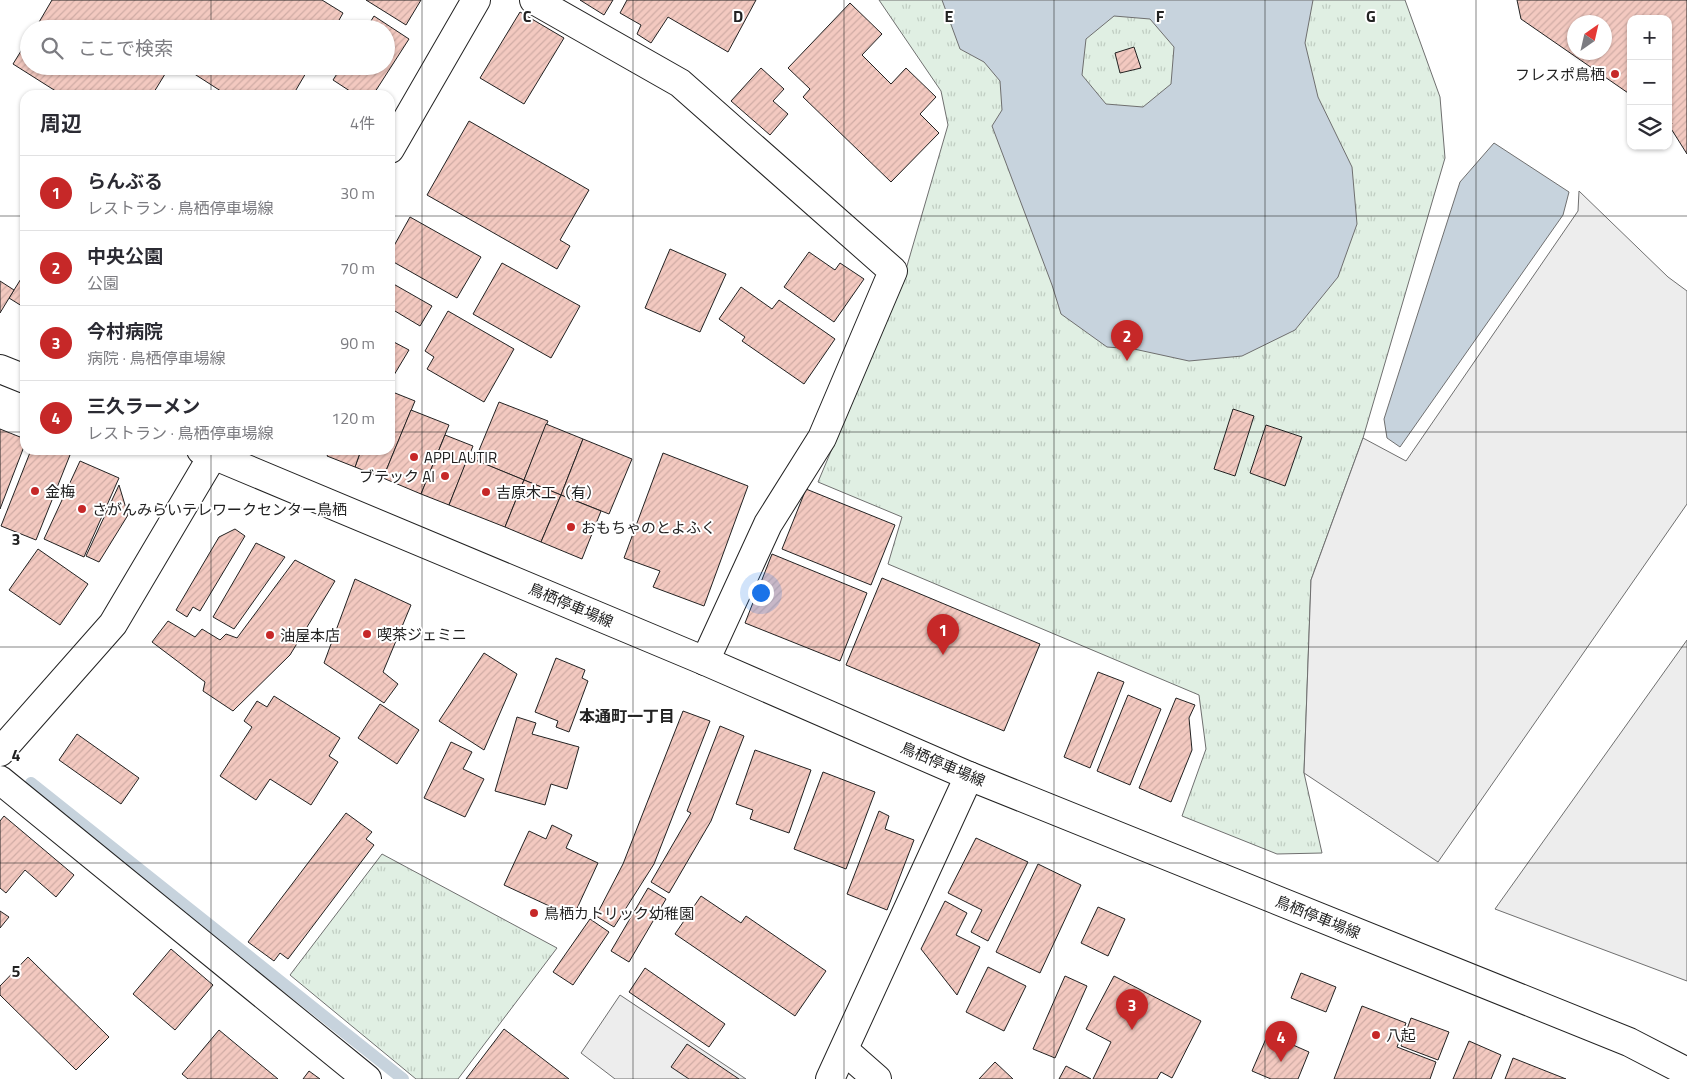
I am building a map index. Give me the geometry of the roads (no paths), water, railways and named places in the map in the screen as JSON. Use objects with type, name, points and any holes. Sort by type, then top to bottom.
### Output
[{"type":"street","points":[[395,140],[476,0]]},
{"type":"street","points":[[534,0],[680,83],[893,270],[822,438],[768,524],[705,661]]},
{"type":"street","points":[[0,369],[20,377]]},
{"type":"street","points":[[0,752],[113,624],[208,455]]},
{"type":"street","name":"鳥栖停車場線","points":[[217,455],[705,661],[969,776],[1629,1042],[1687,1072]]},
{"type":"street","points":[[830,1079],[969,776]]},
{"type":"street","points":[[0,780],[367,1079]]},
{"type":"street","points":[[844,1050],[877,1079]]},
{"type":"waterway","points":[[31,783],[403,1079]]},
{"type":"place","name":"フレスポ鳥栖","points":[[1615,74]]},
{"type":"place","name":"中央公園","points":[[1127,361]]},
{"type":"place","name":"APPLAUTIR","points":[[414,457]]},
{"type":"place","name":"ブテック AI","points":[[445,476]]},
{"type":"place","name":"金梅","points":[[35,491]]},
{"type":"place","name":"吉原木工（有）","points":[[486,492]]},
{"type":"place","name":"さがんみらいテレワークセンター鳥栖","points":[[82,509]]},
{"type":"place","name":"おもちゃのとよふく","points":[[571,527]]},
{"type":"place","name":"喫茶ジェミニ","points":[[367,634]]},
{"type":"place","name":"油屋本店","points":[[270,635]]},
{"type":"place","name":"らんぶる","points":[[943,655]]},
{"type":"place","name":"鳥栖カトリック幼稚園","points":[[534,913]]},
{"type":"place","name":"今村病院","points":[[1132,1030]]},
{"type":"place","name":"八起","points":[[1376,1035]]},
{"type":"place","name":"三久ラーメン","points":[[1281,1062]]},
{"type":"district","name":"本通町一丁目","points":[[627,716]]}]
